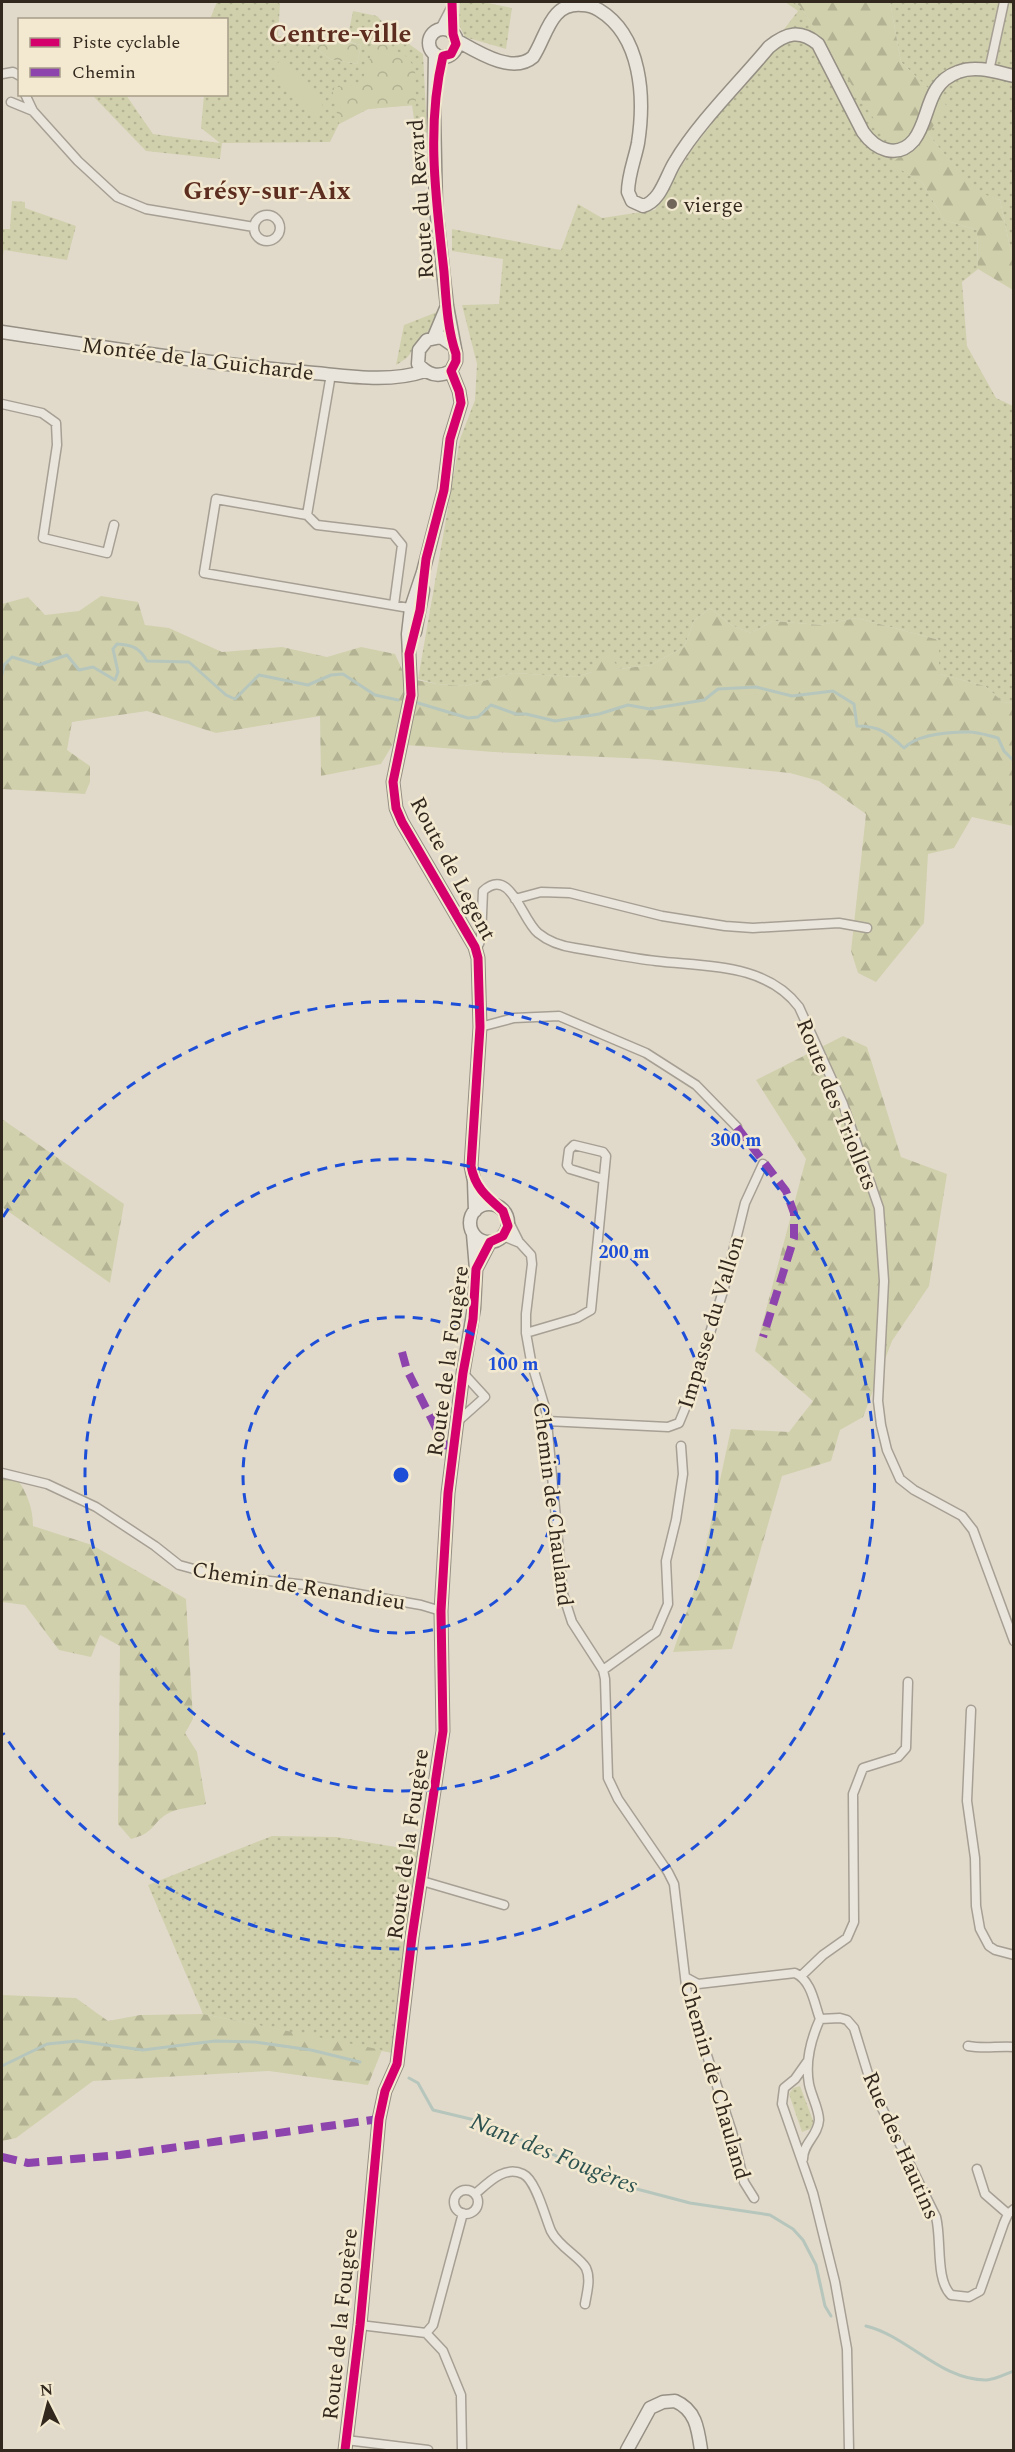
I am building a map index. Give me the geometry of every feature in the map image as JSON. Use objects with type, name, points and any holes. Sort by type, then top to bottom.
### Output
[{"type":"street","points":[[989,71],[1004,2]]},
{"type":"street","points":[[448,47],[452,3]]},
{"type":"street","points":[[448,47],[440,29],[452,3]]},
{"type":"street","points":[[448,47],[473,50],[510,63],[528,61],[533,57],[556,13],[568,6],[575,4],[595,7],[616,22],[632,51],[639,80],[640,122],[628,192],[632,201],[644,206],[655,200],[674,162],[689,140],[770,47],[780,38],[793,33],[806,36],[818,44],[838,79],[863,132],[870,142],[885,150],[901,149],[913,142],[936,89],[950,76],[968,70],[1014,76]]},
{"type":"street","name":"Route du Revard","points":[[440,29],[432,34],[429,42],[448,47],[435,89],[436,208],[454,346]]},
{"type":"street","points":[[2,74],[13,72],[18,75]]},
{"type":"street","points":[[24,96],[33,111],[78,161],[117,197],[146,209],[254,227]]},
{"type":"street","points":[[5,102],[33,111]]},
{"type":"street","name":"Route du Revard","points":[[434,337],[447,306]]},
{"type":"street","name":"Montée de la Guicharde","points":[[2,333],[203,362],[331,374],[381,378],[411,376],[425,371]]},
{"type":"street","points":[[434,337],[448,340],[454,346],[456,361],[445,373],[425,371],[418,364],[422,344],[434,337]]},
{"type":"street","points":[[394,377],[418,357]]},
{"type":"street","name":"Route de Legent","points":[[445,373],[457,403],[457,413],[450,439],[444,490],[416,609],[409,654],[411,695],[393,782],[396,808],[475,947],[478,958],[480,1027],[471,1166],[475,1211]]},
{"type":"street","points":[[307,515],[331,374]]},
{"type":"street","points":[[2,404],[42,413],[56,423],[57,445],[43,538],[106,553],[114,525]]},
{"type":"street","points":[[394,605],[402,545],[393,534],[317,525],[307,515],[216,500],[204,573],[416,609]]},
{"type":"street","name":"Route des Triollets","points":[[475,947],[481,938],[483,891],[494,884],[501,884],[508,888],[537,933],[556,944],[654,961],[748,973],[781,987],[799,1007],[843,1104],[879,1208],[884,1281],[878,1401],[887,1450],[900,1479],[914,1490],[962,1516],[974,1530],[1014,1641]]},
{"type":"street","points":[[515,899],[541,892],[570,893],[662,916],[724,926],[753,928],[838,923],[867,928]]},
{"type":"street","points":[[480,1027],[514,1018],[559,1016],[646,1053],[696,1085],[737,1127]]},
{"type":"street","points":[[526,1333],[577,1318],[591,1310],[606,1156],[603,1152],[574,1145],[569,1150],[567,1165],[570,1169],[603,1179]]},
{"type":"street","name":"Impasse du Vallon","points":[[547,1421],[668,1427],[679,1423],[691,1394],[724,1288],[745,1203],[763,1164]]},
{"type":"street","points":[[474,1181],[494,1205],[503,1211],[508,1220],[503,1236]]},
{"type":"street","points":[[494,1205],[483,1205],[475,1211],[470,1222],[473,1234],[476,1238],[490,1242],[503,1236],[520,1243]]},
{"type":"street","name":"Chemin de Chauland","points":[[508,1220],[520,1243],[531,1255],[526,1333],[547,1421],[565,1603],[572,1622],[603,1670],[607,1689],[606,1765],[609,1778],[618,1799],[674,1884],[687,1978],[687,1994],[732,2132],[744,2182],[754,2198]]},
{"type":"street","name":"Route de la Fougère","points":[[346,2445],[381,2103],[397,2064],[403,2004],[443,1731],[441,1611],[448,1493],[463,1373],[473,1319],[476,1269],[473,1234]]},
{"type":"street","name":"Route de la Fougère","points":[[476,1269],[490,1242]]},
{"type":"street","points":[[457,1422],[485,1397],[463,1373]]},
{"type":"street","points":[[603,1670],[656,1632],[668,1604],[666,1561],[676,1520],[683,1474],[681,1446]]},
{"type":"street","name":"Chemin de Renandieu","points":[[2,1473],[47,1484],[96,1507],[155,1546],[179,1565],[216,1575],[319,1587],[421,1605],[441,1611]]},
{"type":"street","points":[[801,1976],[847,1938],[854,1922],[853,1794],[863,1768],[898,1757],[906,1748],[908,1682]]},
{"type":"street","points":[[971,1710],[967,1801],[975,1858],[976,1906],[980,1929],[989,1946],[1014,1955]]},
{"type":"street","points":[[422,1881],[504,1905]]},
{"type":"street","points":[[687,1978],[698,1984],[790,1973],[801,1976],[808,1985],[820,2019],[807,2062],[795,2079],[784,2088],[782,2104],[813,2193],[835,2282],[848,2349],[849,2451]]},
{"type":"street","name":"Rue des Hautins","points":[[820,2019],[833,2017],[847,2020],[858,2035],[873,2090],[936,2217],[940,2231],[942,2280],[951,2295],[969,2298],[980,2290],[992,2253],[1011,2211]]},
{"type":"street","points":[[968,2046],[985,2049],[995,2046],[1014,2047]]},
{"type":"street","points":[[803,2162],[803,2150],[817,2130],[819,2119],[809,2083],[807,2062]]},
{"type":"street","points":[[977,2169],[985,2194],[1011,2211]]},
{"type":"street","points":[[475,2194],[499,2175],[513,2171],[524,2174],[531,2181],[553,2234],[585,2267],[589,2282],[585,2304]]},
{"type":"street","points":[[464,2190],[475,2194],[478,2201],[476,2208],[470,2213],[463,2213],[454,2205],[457,2194],[464,2190]]},
{"type":"street","points":[[426,2332],[433,2325],[463,2213]]},
{"type":"street","points":[[360,2325],[426,2332],[443,2351],[461,2395],[462,2451]]},
{"type":"street","points":[[627,2451],[650,2408],[675,2400],[691,2412],[701,2451]]},
{"type":"street","points":[[346,2445],[428,2451]]},
{"type":"green space","points":[[217,2],[277,2],[280,4],[278,36],[306,40],[330,59],[357,64],[361,45],[347,41],[353,11],[377,16],[391,31],[423,54],[427,133],[415,126],[412,105],[368,109],[339,124],[330,142],[222,143],[220,159],[146,151],[94,97],[127,96],[153,134],[220,143],[201,128],[204,96],[228,96],[228,18],[210,18]]},
{"type":"green space","points":[[460,2],[483,2],[512,8],[506,49],[465,37],[459,25]]},
{"type":"green space","points":[[785,2],[793,2],[800,6],[900,157],[892,164],[922,182],[944,220],[977,230],[978,269],[962,282],[967,346],[996,398],[1013,406],[1013,702],[1004,703],[985,686],[939,674],[939,640],[857,618],[820,625],[773,621],[751,633],[731,625],[710,608],[694,621],[684,647],[651,665],[592,672],[577,677],[513,673],[465,686],[437,684],[418,679],[460,439],[475,400],[477,364],[462,305],[499,304],[503,259],[452,251],[452,229],[561,250],[578,204],[602,218],[655,210],[690,152],[798,11]]},
{"type":"green space","points":[[793,2],[890,2],[901,62],[947,106],[928,134],[975,191],[1000,200],[1013,261],[1013,290],[978,269],[977,230],[944,220],[922,182],[891,164],[899,157],[800,6]]},
{"type":"green space","points":[[890,2],[1013,2],[1013,261],[1000,200],[975,192],[928,134],[946,106],[901,62]]},
{"type":"green space","points":[[306,35],[361,45],[357,64],[330,59],[306,40]]},
{"type":"green space","points":[[381,36],[390,47],[407,57],[415,68],[416,105],[368,109],[339,124],[332,88],[354,85],[362,81],[369,63],[372,45]]},
{"type":"green space","points":[[290,55],[292,57],[284,62],[322,104],[322,112],[317,115],[309,112],[275,73],[276,64]]},
{"type":"green space","points":[[12,201],[25,202],[25,208],[76,226],[67,260],[4,250],[2,260],[2,229],[10,229]]},
{"type":"green space","points":[[437,312],[429,331],[408,356],[396,365],[404,325]]},
{"type":"green space","points":[[101,596],[138,602],[145,625],[169,628],[222,652],[282,647],[327,657],[361,647],[395,654],[406,678],[465,686],[513,673],[577,677],[592,672],[608,652],[619,669],[651,665],[684,647],[694,621],[710,608],[731,625],[751,633],[773,621],[820,625],[857,618],[939,640],[939,674],[985,686],[1004,703],[1013,702],[1013,826],[972,817],[954,848],[928,854],[924,923],[876,982],[858,973],[851,951],[866,814],[819,781],[790,773],[647,759],[493,752],[393,744],[381,764],[321,776],[320,716],[216,733],[147,711],[72,722],[67,750],[90,766],[90,782],[85,794],[2,789],[2,604],[28,597],[45,615],[79,611]]},
{"type":"green space","points":[[843,1036],[867,1047],[901,1157],[947,1174],[929,1286],[892,1341],[863,1417],[840,1430],[831,1461],[782,1476],[732,1649],[673,1652],[700,1573],[731,1429],[789,1432],[813,1401],[755,1351],[806,1159],[756,1080]]},
{"type":"green space","points":[[2,1119],[124,1204],[110,1283],[2,1207]]},
{"type":"green space","points":[[17,1478],[29,1501],[33,1526],[92,1545],[186,1599],[193,1719],[185,1733],[197,1752],[206,1804],[171,1812],[139,1837],[131,1839],[118,1824],[120,1646],[100,1635],[91,1657],[59,1650],[25,1605],[2,1602],[2,1479]]},
{"type":"green space","points":[[272,1836],[337,1837],[419,1851],[392,2053],[203,2014],[148,1885]]},
{"type":"green space","points":[[2,1995],[76,1998],[108,2021],[140,2015],[203,2014],[382,2050],[368,2085],[269,2071],[93,2081],[16,2138],[2,2141]]},
{"type":"green space","points":[[800,2086],[814,2123],[810,2129],[802,2132],[789,2094],[793,2088]]},
{"type":"waterway","points":[[2,675],[4,665],[12,657],[39,665],[67,655],[79,670],[93,667],[115,680],[118,672],[113,649],[117,644],[135,648],[147,661],[189,662],[226,695],[235,699],[259,675],[308,685],[331,675],[343,674],[375,695],[398,700]]},
{"type":"waterway","points":[[418,703],[468,718],[478,717],[491,705],[516,714],[555,721],[599,714],[628,705],[650,709],[704,700],[718,689],[756,687],[792,696],[833,691],[854,704],[857,726],[872,727],[883,731],[904,748],[926,737],[944,733],[973,732],[998,738],[1004,751],[1014,761]]},
{"type":"waterway","name":"Nant des Fougères","points":[[2,2066],[47,2044],[77,2041],[143,2050],[215,2041],[255,2042],[311,2050],[360,2062]]},
{"type":"waterway","name":"Nant des Fougères","points":[[409,2078],[418,2083],[433,2110],[483,2122],[604,2178],[690,2203],[770,2215],[793,2229],[803,2240],[816,2265],[825,2306],[831,2316]]},
{"type":"waterway","name":"Nant des Fougères","points":[[866,2326],[896,2339],[940,2366],[970,2378],[987,2380],[1014,2371]]},
{"type":"marked path","points":[[737,1127],[786,1191],[794,1213],[794,1238],[763,1337]]},
{"type":"marked path","points":[[402,1352],[407,1370],[451,1458]]},
{"type":"marked path","points":[[2,2157],[28,2163],[120,2155],[379,2119]]},
{"type":"cycle path","points":[[345,2450],[360,2325],[379,2119],[385,2091],[397,2064],[412,1937],[443,1731],[441,1611],[448,1493],[463,1373],[473,1319],[476,1269],[490,1242],[503,1236],[508,1226],[503,1211],[487,1196],[475,1180],[471,1166],[480,1027],[478,958],[475,947],[402,822],[396,808],[393,782],[411,695],[409,654],[420,610],[426,559],[444,490],[450,439],[461,403],[451,371],[456,361],[456,354],[447,313],[434,164],[438,83],[443,56],[451,54],[456,44],[453,34],[452,2]]},
{"type":"place","name":"vierge","points":[[672,204]]},
{"type":"district","name":"Centre-ville","points":[[340,33]]},
{"type":"district","name":"Grésy-sur-Aix","points":[[267,190]]}]
